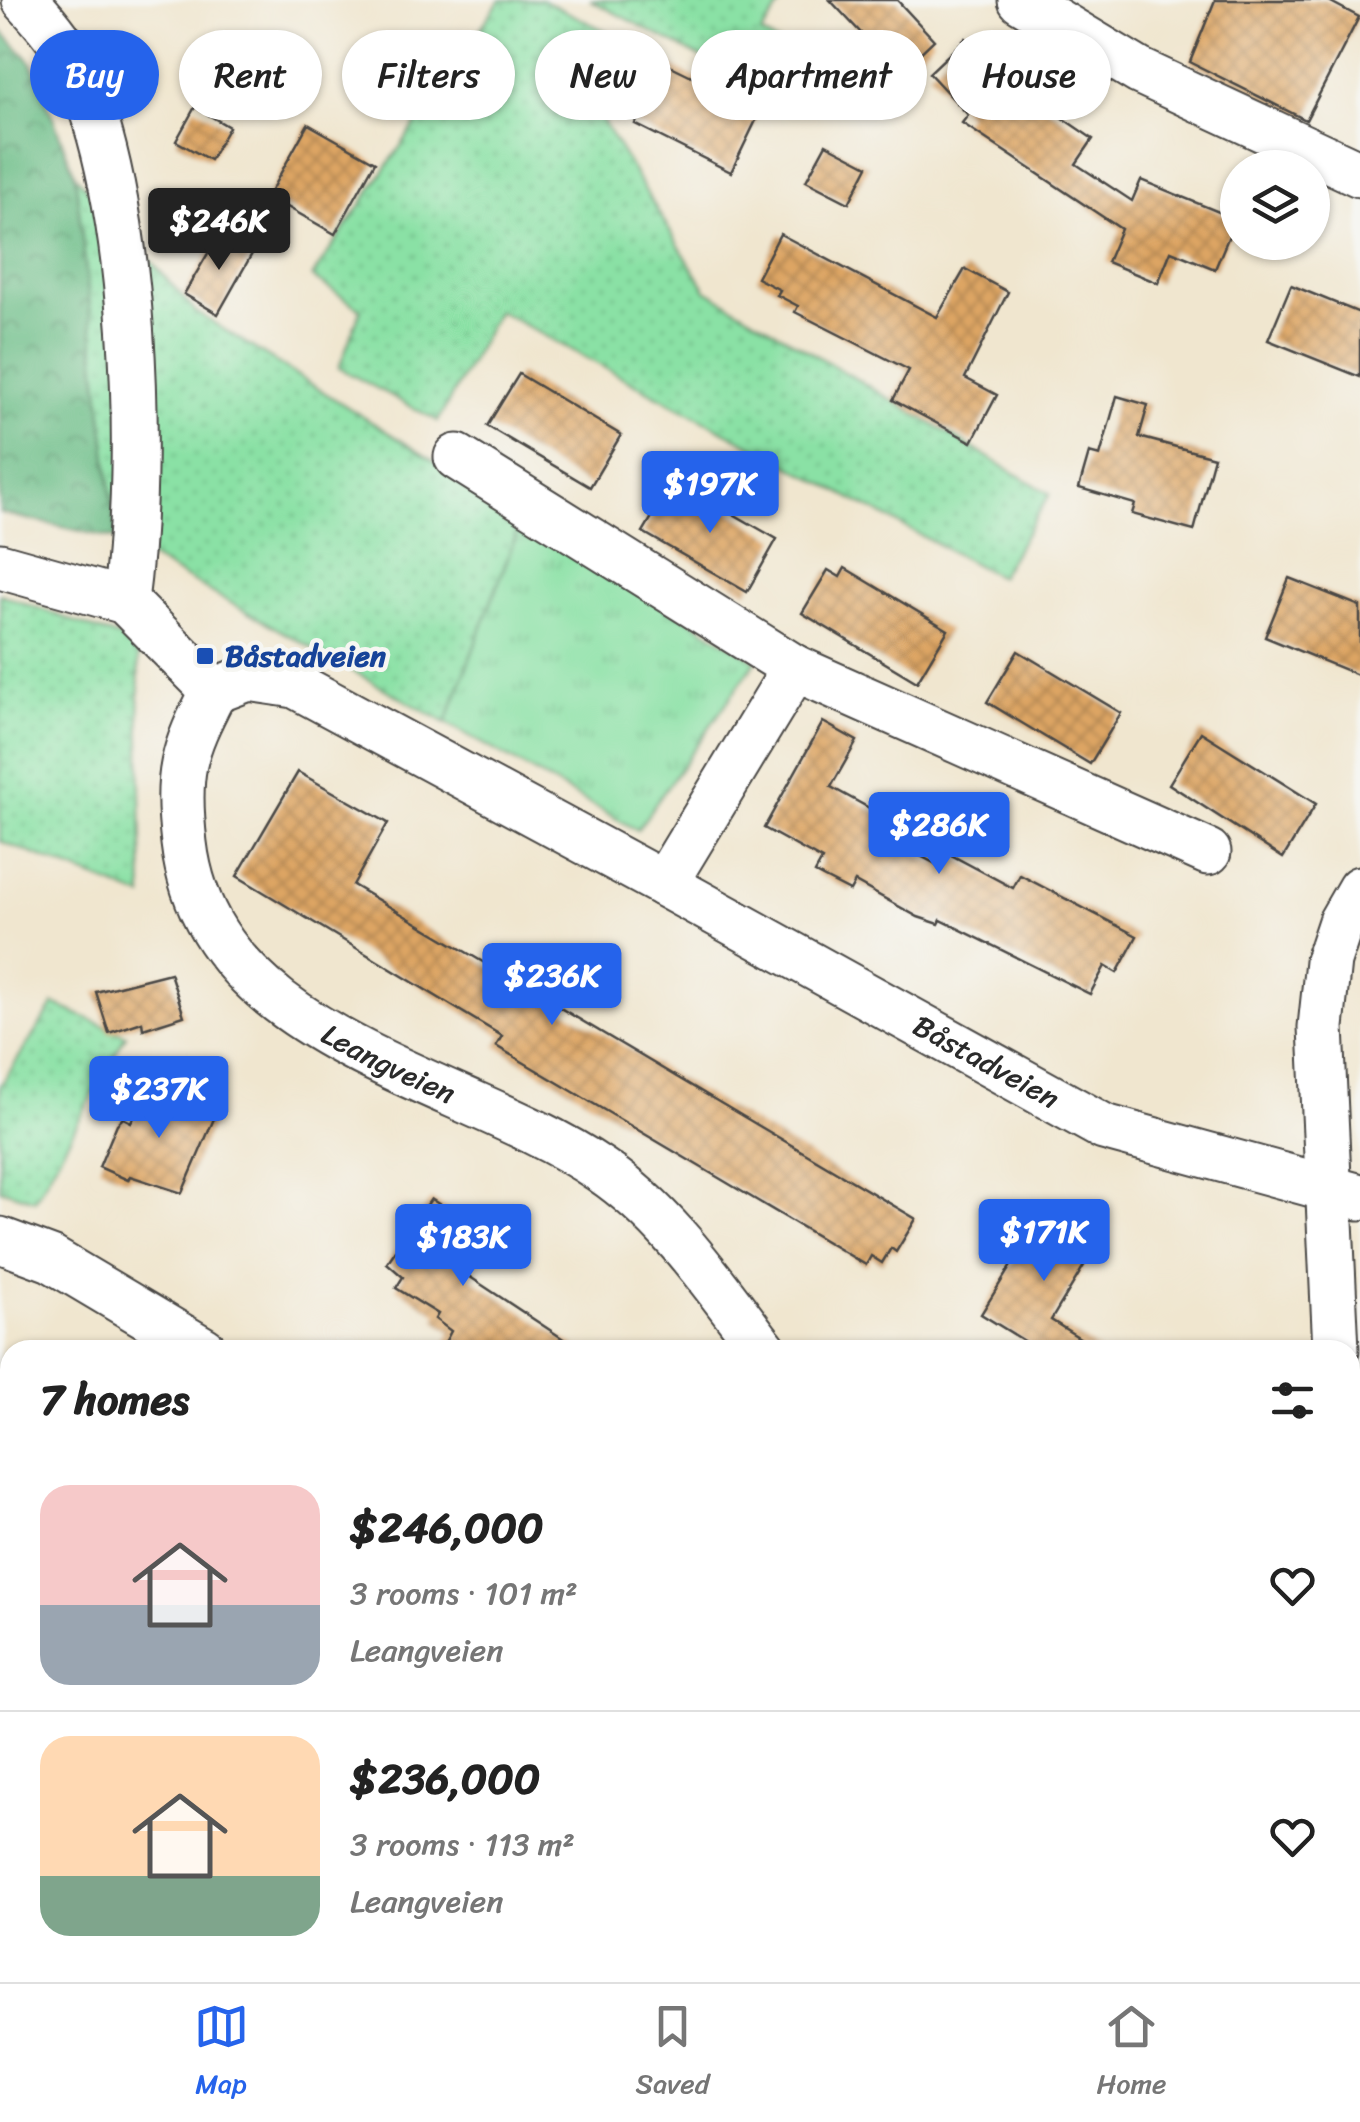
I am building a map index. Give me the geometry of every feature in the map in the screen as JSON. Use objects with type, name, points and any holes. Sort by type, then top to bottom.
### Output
[{"type":"street","points":[[25,0],[74,63],[97,121],[124,258],[135,457],[125,601]]},
{"type":"street","points":[[1021,0],[1083,17],[1139,71],[1360,174]]},
{"type":"street","points":[[457,457],[795,668],[1208,852]]},
{"type":"street","points":[[0,566],[125,601],[214,691]]},
{"type":"street","points":[[664,884],[795,668]]},
{"type":"street","name":"Båstadveien","points":[[214,691],[248,678],[295,685],[1104,1127],[1344,1192]]},
{"type":"street","name":"Leangveien","points":[[214,691],[186,745],[178,793],[187,869],[208,927],[244,975],[295,1012],[378,1058],[599,1168],[636,1196],[678,1238],[756,1340]]},
{"type":"street","points":[[1337,1340],[1344,1192],[1321,1027],[1328,961],[1341,922],[1360,889]]},
{"type":"street","points":[[0,1240],[52,1259],[187,1340]]},
{"type":"green space","points":[[500,0],[543,0],[604,30],[535,30],[535,120],[602,120],[706,290],[1050,494],[999,577],[498,311],[438,421],[339,368],[361,309],[312,277],[419,120],[515,120],[515,30],[480,30]]},
{"type":"green space","points":[[590,0],[784,0],[764,30],[691,30],[691,52],[671,42],[671,30],[648,30]]},
{"type":"green space","points":[[0,29],[30,61],[30,120],[54,120],[75,175],[116,539],[0,513]]},
{"type":"green space","points":[[75,175],[196,312],[523,517],[446,723],[116,539]]},
{"type":"green space","points":[[523,517],[756,661],[637,830],[446,723]]},
{"type":"green space","points":[[0,594],[138,645],[143,897],[0,841]]},
{"type":"green space","points":[[54,1004],[126,1035],[35,1200],[0,1189],[0,1086]]},
{"type":"building","points":[[830,0],[897,0],[925,30],[858,30]]},
{"type":"building","points":[[1215,0],[1327,0],[1359,17],[1306,120],[1190,62]]},
{"type":"building","points":[[947,56],[947,92],[929,73]]},
{"type":"building","points":[[671,66],[691,76],[691,120],[756,120],[731,172],[635,124],[637,120],[671,120]]},
{"type":"building","points":[[188,120],[217,120],[229,127],[210,160],[176,141]]},
{"type":"building","points":[[1065,120],[1093,139],[1076,164],[1132,201],[1141,180],[1220,212],[1220,257],[1215,269],[1171,251],[1158,283],[1107,262],[1121,229],[962,123]]},
{"type":"building","points":[[308,124],[375,162],[335,234],[268,196]]},
{"type":"building","points":[[826,144],[868,166],[849,203],[806,181]]},
{"type":"building","points":[[220,233],[253,252],[218,314],[184,294]]},
{"type":"building","points":[[780,234],[937,317],[965,269],[1008,292],[965,378],[997,395],[972,442],[893,400],[909,370],[795,312],[798,306],[777,295],[780,290],[757,278]]},
{"type":"building","points":[[1291,285],[1360,313],[1360,377],[1268,340]]},
{"type":"building","points":[[519,374],[621,435],[590,487],[487,426]]},
{"type":"building","points":[[1117,396],[1148,405],[1139,437],[1214,457],[1194,531],[1132,514],[1135,504],[1079,488],[1089,453],[1100,456]]},
{"type":"building","points":[[674,480],[777,539],[747,592],[643,532]]},
{"type":"building","points":[[845,568],[948,630],[917,682],[802,613],[828,570],[840,577]]},
{"type":"building","points":[[1289,578],[1360,606],[1360,676],[1265,637]]},
{"type":"building","points":[[1018,651],[1121,713],[1090,764],[987,702]]},
{"type":"building","points":[[823,722],[857,741],[831,787],[891,820],[882,836],[936,864],[941,854],[951,855],[1013,888],[1020,875],[1137,936],[1117,973],[1105,966],[1090,994],[941,920],[939,924],[918,917],[855,882],[850,891],[815,873],[822,860],[764,828]]},
{"type":"building","points":[[1201,732],[1316,804],[1283,858],[1169,784]]},
{"type":"building","points":[[298,772],[388,823],[353,885],[916,1219],[896,1252],[891,1248],[882,1263],[871,1256],[866,1265],[496,1046],[502,1036],[237,876]]},
{"type":"building","points":[[170,973],[184,1016],[143,1029],[142,1022],[109,1033],[96,992]]},
{"type":"building","points":[[148,1084],[216,1114],[182,1193],[130,1176],[128,1180],[99,1167],[117,1124],[123,1118],[131,1122]]},
{"type":"building","points":[[431,1199],[471,1225],[467,1232],[486,1246],[467,1275],[565,1340],[446,1340],[451,1331],[435,1319],[438,1314],[396,1288],[403,1277],[387,1263]]},
{"type":"building","points":[[1058,1209],[1102,1236],[1051,1320],[1083,1340],[1023,1340],[981,1314],[1038,1222],[1047,1228]]},
{"type":"place","name":"Båstadveien","points":[[205,656]]}]
